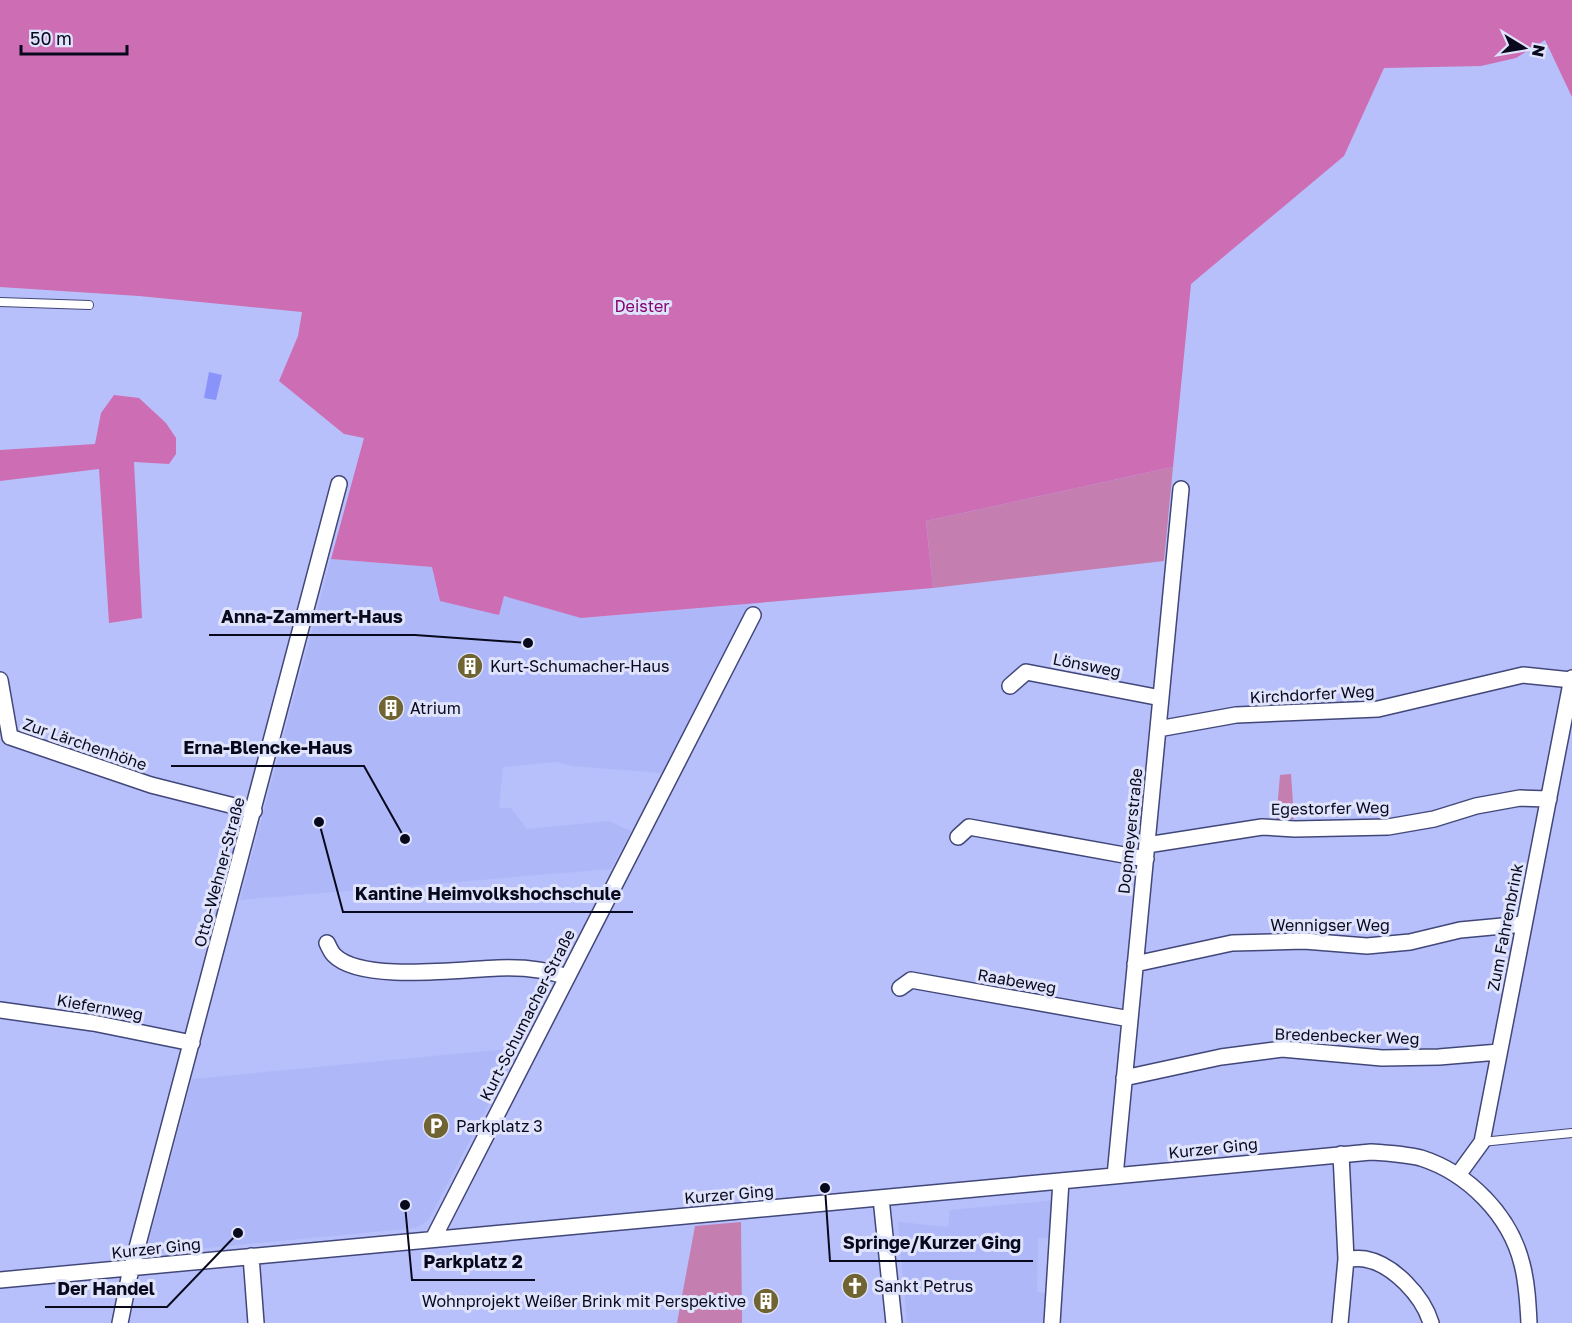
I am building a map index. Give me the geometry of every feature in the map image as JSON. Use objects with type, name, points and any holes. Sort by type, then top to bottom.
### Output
[{"type":"street","name":"Otto-Wehner-Straße","points":[[120,1323],[132,1269],[339,484]]},
{"type":"street","name":"Dopmeyerstraße","points":[[1115,1176],[1181,489]]},
{"type":"street","name":"Kurt-Schumacher-Straße","points":[[433,1239],[753,615]]},
{"type":"street","name":"Lönsweg","points":[[1010,686],[1026,672],[1161,698]]},
{"type":"street","name":"Kirchdorfer Weg","points":[[1158,729],[1236,715],[1378,709],[1523,675],[1572,679]]},
{"type":"street","name":"Zum Fahrenbrink","points":[[1458,1175],[1482,1142],[1572,679]]},
{"type":"street","points":[[0,680],[5,742]]},
{"type":"street","name":"Zur Lärchenhöhe","points":[[5,742],[151,785],[254,811]]},
{"type":"street","name":"Egestorfer Weg","points":[[958,837],[969,827],[1146,852],[1262,827],[1295,829],[1388,827],[1434,819],[1476,806],[1520,798],[1549,799]]},
{"type":"street","name":"Wennigser Weg","points":[[1135,964],[1232,943],[1304,941],[1367,946],[1410,942],[1460,930],[1524,924]]},
{"type":"street","points":[[327,943],[335,955],[348,963],[368,968],[437,973],[514,968],[548,970],[567,977]]},
{"type":"street","name":"Raabeweg","points":[[900,988],[911,980],[1130,1019]]},
{"type":"street","name":"Kiefernweg","points":[[0,1010],[93,1023],[192,1043]]},
{"type":"street","name":"Bredenbecker Weg","points":[[1124,1078],[1221,1057],[1282,1049],[1382,1058],[1439,1057],[1499,1052]]},
{"type":"street","points":[[1340,1323],[1346,1259],[1341,1154]]},
{"type":"street","name":"Kurzer Ging","points":[[0,1280],[1341,1154],[1397,1154],[1421,1158],[1458,1175],[1491,1205],[1513,1240],[1522,1263],[1529,1323]]},
{"type":"street","points":[[1052,1323],[1061,1181]]},
{"type":"street","points":[[881,1198],[894,1323]]},
{"type":"street","points":[[251,1256],[256,1323]]},
{"type":"street","points":[[1346,1259],[1365,1259],[1382,1265],[1415,1293],[1431,1323]]},
{"type":"lane","points":[[0,302],[89,305]]},
{"type":"lane","points":[[1482,1142],[1572,1133]]},
{"type":"shaded area","points":[[209,372],[222,375],[216,400],[204,398]]},
{"type":"shaded area","points":[[1173,467],[1164,561],[933,588],[926,521]]},
{"type":"shaded area","points":[[331,559],[432,567],[498,615],[504,596],[582,618],[750,604],[662,773],[572,766],[557,762],[503,767],[499,808],[511,808],[527,829],[609,821],[631,831],[611,869],[240,900]]},
{"type":"shaded area","points":[[1291,774],[1294,819],[1276,821],[1280,775]]},
{"type":"shaded area","points":[[518,1048],[429,1219],[423,1224],[415,1228],[155,1253],[150,1251],[148,1245],[192,1079]]},
{"type":"shaded area","points":[[1055,1200],[1052,1235],[1049,1238],[1038,1238],[1037,1292],[1048,1293],[1048,1323],[907,1323],[898,1222],[948,1227],[950,1210]]},
{"type":"shaded area","points":[[741,1222],[742,1323],[677,1323],[695,1226]]},
{"type":"green space","name":"Deister","points":[[0,0],[1572,0],[1572,97],[1545,40],[1516,58],[1481,66],[1384,68],[1344,156],[1191,284],[1173,467],[926,521],[933,588],[581,618],[504,596],[499,615],[440,601],[432,567],[331,559],[364,438],[344,434],[279,381],[298,336],[302,312],[139,296],[0,287]]},
{"type":"green space","points":[[114,395],[139,398],[166,423],[176,438],[176,454],[169,464],[134,462],[142,618],[109,623],[99,469],[0,481],[0,450],[95,444],[101,413]]},
{"type":"place","name":"Anna-Zammert-Haus","points":[[528,643]]},
{"type":"place","name":"Kurt-Schumacher-Haus","points":[[470,666]]},
{"type":"place","name":"Atrium","points":[[391,708]]},
{"type":"place","name":"Kantine Heimvolkshochschule","points":[[319,822]]},
{"type":"place","name":"Erna-Blencke-Haus","points":[[405,839]]},
{"type":"place","name":"Parkplatz 3","points":[[436,1126]]},
{"type":"place","name":"Springe/Kurzer Ging","points":[[825,1188]]},
{"type":"place","name":"Parkplatz 2","points":[[405,1205]]},
{"type":"place","name":"Der Handel","points":[[238,1233]]},
{"type":"place","name":"Sankt Petrus","points":[[855,1286]]},
{"type":"place","name":"Wohnprojekt Weißer Brink mit Perspektive","points":[[766,1301]]}]
